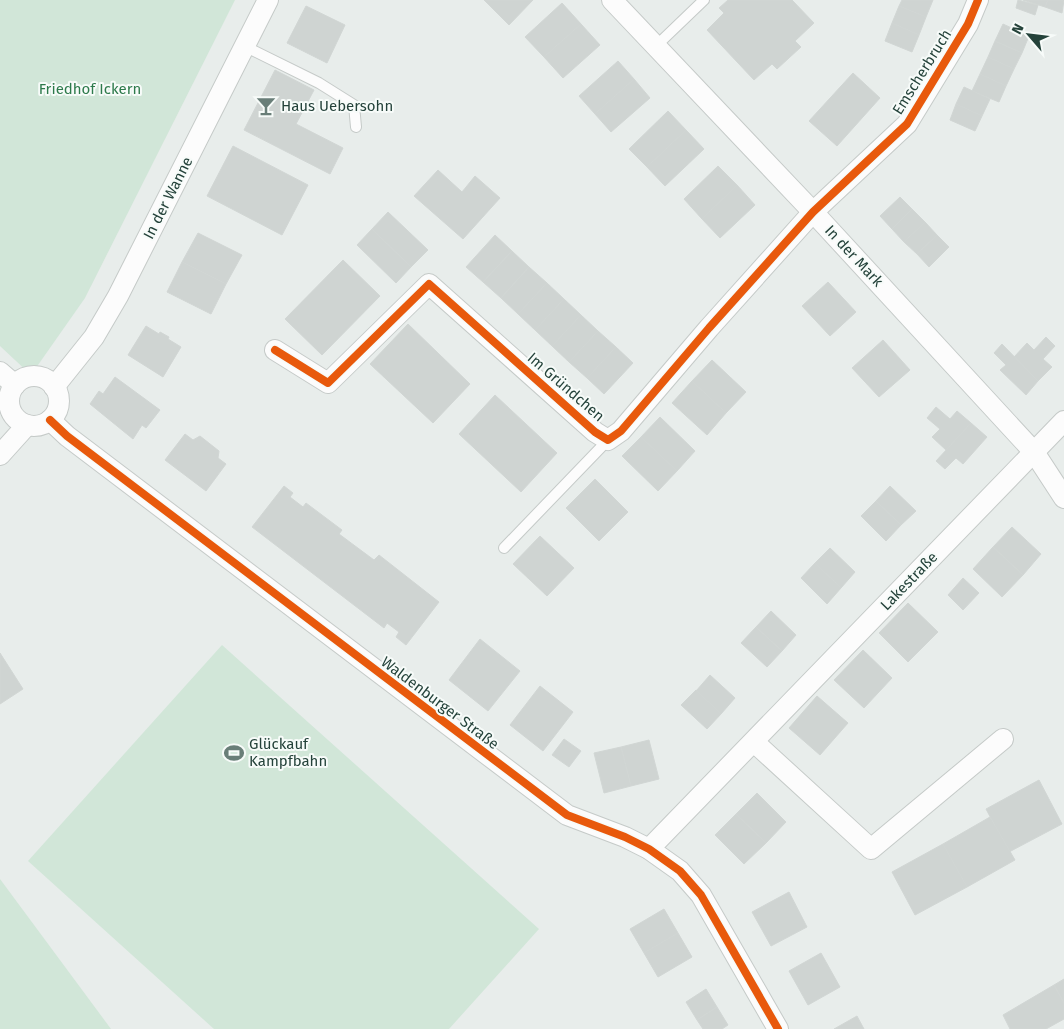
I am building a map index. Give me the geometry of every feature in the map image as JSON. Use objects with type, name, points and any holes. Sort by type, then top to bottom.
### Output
[{"type":"street","name":"In der Wanne","points":[[54,387],[94,336],[118,296],[268,0]]},
{"type":"street","name":"In der Mark","points":[[612,0],[813,212],[1034,452],[1064,498]]},
{"type":"street","name":"Emscherbruch","points":[[813,212],[907,124],[968,24],[978,0]]},
{"type":"street","name":"Im Gründchen","points":[[275,350],[328,383],[429,284],[595,432],[608,440],[621,431],[708,328],[813,212]]},
{"type":"street","points":[[42,378],[54,387],[58,408],[50,420],[39,425],[27,425],[15,418],[9,405],[11,391],[7,379],[42,378]]},
{"type":"street","name":"Waldenburger Straße","points":[[50,420],[82,448],[566,815],[625,837],[650,849],[680,871],[701,895],[778,1029]]},
{"type":"street","name":"Lakestraße","points":[[650,849],[1064,421]]},
{"type":"street","points":[[0,455],[27,425]]},
{"type":"street","points":[[754,742],[871,849],[1003,740]]},
{"type":"lane","points":[[656,46],[704,0]]},
{"type":"lane","points":[[244,46],[319,83],[354,105],[356,127]]},
{"type":"lane","points":[[504,548],[608,440]]},
{"type":"green space","name":"Friedhof Ickern","points":[[0,0],[235,0],[85,298],[31,375],[0,346]]},
{"type":"green space","name":"Glückauf Kampfbahn","points":[[222,645],[539,929],[449,1029],[214,1029],[28,861]]},
{"type":"green space","points":[[0,879],[111,1029],[0,1029]]},
{"type":"building","points":[[484,0],[533,0],[509,25]]},
{"type":"building","points":[[728,0],[792,0],[814,23],[795,41],[801,47],[777,69],[772,64],[754,80],[707,30],[724,13],[719,8]]},
{"type":"building","points":[[902,0],[933,0],[926,17],[899,6]]},
{"type":"building","points":[[1018,0],[1038,5],[1035,15],[1016,8]]},
{"type":"building","points":[[1023,0],[1048,0],[1045,7]]},
{"type":"building","points":[[1048,0],[1064,0],[1062,13],[1045,7]]},
{"type":"building","points":[[562,3],[581,24],[544,57],[525,37]]},
{"type":"building","points":[[306,6],[345,25],[327,63],[287,43]]},
{"type":"building","points":[[899,6],[926,17],[919,35],[892,23]]},
{"type":"building","points":[[892,23],[919,35],[912,52],[885,41]]},
{"type":"building","points":[[581,24],[600,45],[563,78],[544,57]]},
{"type":"building","points":[[1003,24],[1029,36],[1022,53],[995,41]]},
{"type":"building","points":[[995,41],[1022,53],[1014,69],[988,57]]},
{"type":"building","points":[[988,57],[1014,69],[1006,86],[980,74]]},
{"type":"building","points":[[618,61],[634,79],[595,114],[579,96]]},
{"type":"building","points":[[275,70],[314,90],[296,124],[343,148],[330,174],[244,130]]},
{"type":"building","points":[[853,73],[880,98],[837,146],[809,121]]},
{"type":"building","points":[[980,74],[1006,86],[999,102],[972,91]]},
{"type":"building","points":[[634,79],[650,98],[611,132],[595,114]]},
{"type":"building","points":[[964,87],[990,99],[982,116],[956,104]]},
{"type":"building","points":[[956,104],[982,116],[975,131],[950,120]]},
{"type":"building","points":[[668,111],[686,130],[647,167],[629,149]]},
{"type":"building","points":[[686,130],[704,149],[665,186],[647,167]]},
{"type":"building","points":[[233,146],[308,185],[282,235],[207,196]]},
{"type":"building","points":[[718,166],[737,185],[702,219],[684,199]]},
{"type":"building","points":[[438,170],[462,192],[475,176],[500,198],[463,239],[414,196]]},
{"type":"building","points":[[737,185],[755,205],[720,238],[702,219]]},
{"type":"building","points":[[900,197],[912,209],[892,229],[880,216]]},
{"type":"building","points":[[912,209],[925,222],[904,242],[892,229]]},
{"type":"building","points":[[388,212],[428,250],[411,267],[372,229]]},
{"type":"building","points":[[925,222],[937,235],[917,254],[904,242]]},
{"type":"building","points":[[372,229],[411,267],[396,283],[357,245]]},
{"type":"building","points":[[198,233],[242,255],[226,284],[182,262]]},
{"type":"building","points":[[495,235],[512,251],[483,282],[466,267]]},
{"type":"building","points":[[937,235],[949,247],[929,267],[917,254]]},
{"type":"building","points":[[512,251],[529,267],[501,298],[483,282]]},
{"type":"building","points":[[343,260],[380,296],[322,355],[285,319]]},
{"type":"building","points":[[182,262],[226,284],[211,314],[167,292]]},
{"type":"building","points":[[529,267],[547,283],[518,314],[501,298]]},
{"type":"building","points":[[828,282],[856,312],[830,336],[802,306]]},
{"type":"building","points":[[547,283],[564,299],[535,330],[518,314]]},
{"type":"building","points":[[564,299],[581,315],[552,346],[535,330]]},
{"type":"building","points":[[581,315],[598,331],[569,362],[552,346]]},
{"type":"building","points":[[408,324],[470,384],[433,423],[370,364]]},
{"type":"building","points":[[146,326],[159,334],[160,332],[169,337],[168,339],[181,347],[163,377],[128,355]]},
{"type":"building","points":[[598,331],[616,347],[587,378],[569,362]]},
{"type":"building","points":[[1046,337],[1055,346],[1043,359],[1052,367],[1038,381],[1014,357],[1027,343],[1034,350]]},
{"type":"building","points":[[883,340],[910,370],[879,397],[852,368]]},
{"type":"building","points":[[1002,344],[1038,381],[1026,395],[1000,370],[1006,365],[994,353]]},
{"type":"building","points":[[616,347],[633,363],[604,394],[587,378]]},
{"type":"building","points":[[712,360],[746,392],[726,413],[692,381]]},
{"type":"building","points":[[115,377],[160,410],[146,428],[142,425],[133,439],[90,404],[99,391],[103,394]]},
{"type":"building","points":[[692,381],[726,413],[707,435],[672,403]]},
{"type":"building","points":[[495,395],[557,453],[521,492],[459,434]]},
{"type":"building","points":[[936,407],[950,419],[957,411],[971,423],[946,450],[932,437],[940,429],[927,418]]},
{"type":"building","points":[[660,417],[695,451],[677,471],[641,437]]},
{"type":"building","points":[[971,423],[987,437],[963,464],[956,458],[945,469],[936,461]]},
{"type":"building","points":[[185,434],[193,440],[200,436],[219,451],[218,458],[226,464],[206,491],[165,460]]},
{"type":"building","points":[[641,437],[677,471],[658,491],[622,456]]},
{"type":"building","points":[[595,479],[628,512],[599,541],[566,508]]},
{"type":"building","points":[[284,486],[293,493],[290,497],[303,507],[306,503],[342,530],[339,534],[374,560],[379,555],[439,602],[406,645],[396,637],[399,632],[387,623],[384,628],[252,527]]},
{"type":"building","points":[[890,486],[916,511],[901,525],[876,501]]},
{"type":"building","points":[[876,501],[901,525],[886,541],[861,516]]},
{"type":"building","points":[[1012,527],[1041,554],[1023,575],[993,547]]},
{"type":"building","points":[[540,536],[574,568],[547,596],[513,564]]},
{"type":"building","points":[[993,547],[1023,575],[1002,597],[973,569]]},
{"type":"building","points":[[830,548],[855,572],[841,588],[815,563]]},
{"type":"building","points":[[815,563],[841,588],[827,604],[801,578]]},
{"type":"building","points":[[963,578],[979,593],[963,610],[948,595]]},
{"type":"building","points":[[908,603],[938,632],[908,662],[879,633]]},
{"type":"building","points":[[771,611],[796,635],[782,651],[756,627]]},
{"type":"building","points":[[756,627],[782,651],[767,667],[741,643]]},
{"type":"building","points":[[480,639],[520,671],[488,711],[449,680]]},
{"type":"building","points":[[863,650],[892,678],[864,708],[834,680]]},
{"type":"building","points":[[0,653],[23,689],[0,704]]},
{"type":"building","points":[[710,675],[735,698],[721,714],[696,691]]},
{"type":"building","points":[[540,686],[573,712],[543,751],[510,725]]},
{"type":"building","points":[[696,690],[721,714],[707,729],[681,705]]},
{"type":"building","points":[[817,696],[848,723],[820,755],[789,728]]},
{"type":"building","points":[[564,739],[581,751],[569,767],[552,755]]},
{"type":"building","points":[[649,740],[659,779],[631,786],[621,747]]},
{"type":"building","points":[[621,747],[631,786],[604,793],[594,753]]},
{"type":"building","points":[[1039,780],[1062,824],[1009,852],[986,809]]},
{"type":"building","points":[[757,793],[786,822],[766,843],[736,814]]},
{"type":"building","points":[[736,814],[766,843],[744,864],[715,835]]},
{"type":"building","points":[[990,817],[1015,860],[967,887],[943,844]]},
{"type":"building","points":[[943,844],[967,887],[915,915],[892,872]]},
{"type":"building","points":[[789,892],[807,927],[771,946],[752,912]]},
{"type":"building","points":[[664,909],[678,933],[644,953],[630,929]]},
{"type":"building","points":[[678,933],[692,957],[658,977],[644,953]]},
{"type":"building","points":[[821,953],[840,987],[808,1005],[789,971]]},
{"type":"building","points":[[1064,979],[1064,1003],[1054,985]]},
{"type":"building","points":[[1054,985],[1064,1003],[1064,1019],[1046,1029],[1010,1029],[1003,1015]]},
{"type":"building","points":[[706,989],[717,1007],[697,1020],[686,1002]]},
{"type":"building","points":[[717,1007],[728,1025],[722,1029],[703,1029],[697,1020]]},
{"type":"building","points":[[857,1016],[864,1029],[834,1029]]},
{"type":"cycle path","points":[[275,350],[328,383],[429,284],[595,432],[608,440],[621,431],[709,328],[813,212],[907,124],[968,24],[978,0]]},
{"type":"cycle path","points":[[50,420],[67,436],[567,815],[625,837],[649,849],[680,871],[701,895],[778,1029]]},
{"type":"place","name":"Haus Uebersohn","points":[[266,106]]},
{"type":"place","name":"Glückauf Kampfbahn","points":[[234,753]]}]
